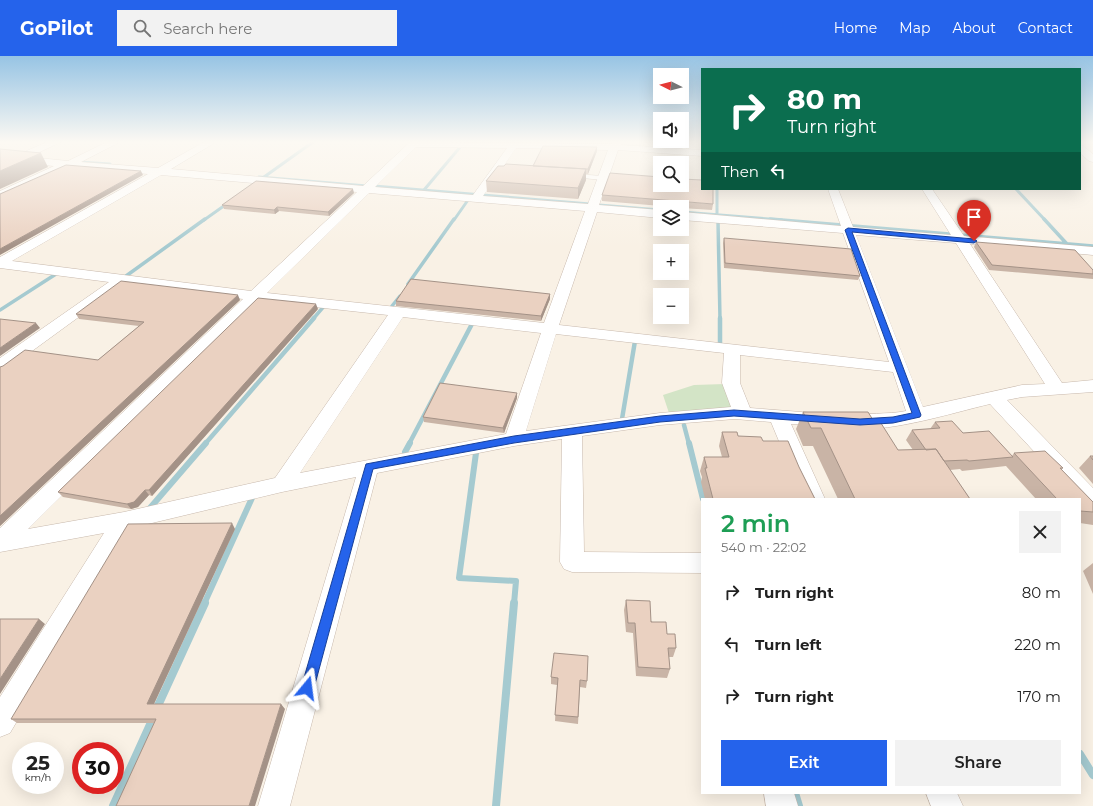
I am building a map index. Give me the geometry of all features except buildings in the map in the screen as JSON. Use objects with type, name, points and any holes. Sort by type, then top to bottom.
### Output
[{"type":"street","points":[[0,195],[39,177]]},
{"type":"street","points":[[0,263],[150,177]]},
{"type":"street","points":[[229,177],[366,189],[478,196],[653,213]]},
{"type":"street","points":[[0,543],[379,177]]},
{"type":"street","points":[[478,196],[495,177]]},
{"type":"street","points":[[514,439],[550,328],[603,178]]},
{"type":"street","points":[[833,190],[917,415]]},
{"type":"street","points":[[928,190],[1057,388]]},
{"type":"street","points":[[689,216],[957,236],[1093,251]]},
{"type":"street","points":[[0,263],[256,296],[900,368]]},
{"type":"street","points":[[0,366],[122,279]]},
{"type":"street","points":[[282,484],[399,311]]},
{"type":"street","points":[[732,349],[731,383],[743,414]]},
{"type":"street","points":[[0,543],[124,521],[282,484],[514,439],[660,419],[743,414],[860,422],[893,420],[1022,391],[1093,386]]},
{"type":"street","points":[[993,397],[1093,501]]},
{"type":"street","points":[[778,416],[814,498]]},
{"type":"street","points":[[572,431],[572,562],[701,563]]},
{"type":"street","points":[[274,806],[369,466]]},
{"type":"street","points":[[0,723],[124,521]]},
{"type":"street","points":[[779,794],[782,806]]},
{"type":"street","points":[[941,794],[947,806]]},
{"type":"lane","points":[[587,177],[603,178]]},
{"type":"green space","points":[[725,384],[736,408],[669,413],[663,395],[694,385]]},
{"type":"waterway","points":[[259,177],[367,186]]},
{"type":"waterway","points":[[424,190],[435,177]]},
{"type":"waterway","points":[[374,186],[590,204]]},
{"type":"waterway","points":[[717,190],[717,215]]},
{"type":"waterway","points":[[1017,190],[1045,220]]},
{"type":"waterway","points":[[454,220],[468,200]]},
{"type":"waterway","points":[[204,220],[228,203]]},
{"type":"waterway","points":[[599,205],[653,209]]},
{"type":"waterway","points":[[689,213],[717,215]]},
{"type":"waterway","points":[[717,215],[781,220]]},
{"type":"waterway","points":[[126,276],[205,219]]},
{"type":"waterway","points":[[408,284],[454,219]]},
{"type":"waterway","points":[[770,219],[781,220]]},
{"type":"waterway","points":[[1044,219],[1067,244]]},
{"type":"waterway","points":[[781,220],[1067,244]]},
{"type":"waterway","points":[[718,221],[720,319]]},
{"type":"waterway","points":[[1067,244],[1093,246]]},
{"type":"waterway","points":[[0,310],[56,274]]},
{"type":"waterway","points":[[392,306],[400,296]]},
{"type":"waterway","points":[[313,319],[325,305],[328,306]]},
{"type":"waterway","points":[[205,444],[314,318]]},
{"type":"waterway","points":[[720,319],[720,344]]},
{"type":"waterway","points":[[409,444],[473,322],[471,321]]},
{"type":"waterway","points":[[622,419],[635,341],[639,341]]},
{"type":"waterway","points":[[684,425],[689,444]]},
{"type":"waterway","points":[[150,508],[206,443]]},
{"type":"waterway","points":[[405,452],[410,443]]},
{"type":"waterway","points":[[689,443],[703,498]]},
{"type":"waterway","points":[[476,453],[459,578],[516,581],[514,604]]},
{"type":"waterway","points":[[204,604],[252,498]]},
{"type":"waterway","points":[[156,710],[205,603]]},
{"type":"waterway","points":[[496,806],[514,603]]},
{"type":"waterway","points":[[113,806],[153,718]]},
{"type":"waterway","points":[[1081,756],[1093,775]]},
{"type":"waterway","points":[[795,794],[799,806]]},
{"type":"route","points":[[307,688],[369,466],[514,439],[660,419],[734,413],[860,422],[893,420],[917,415],[848,230],[974,241]]}]
